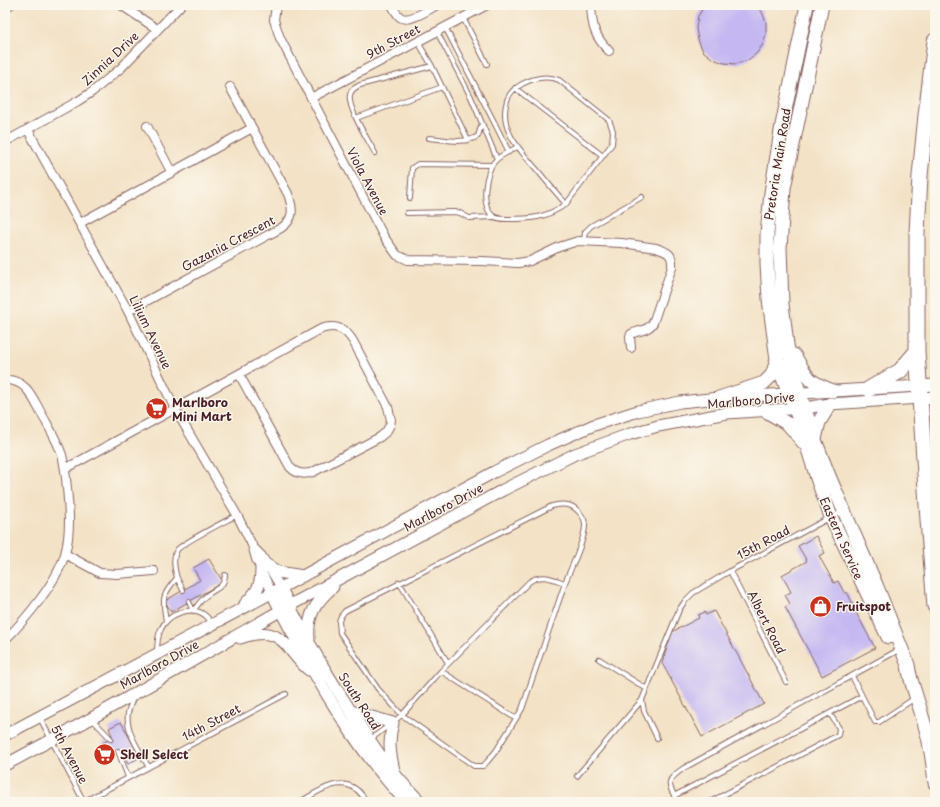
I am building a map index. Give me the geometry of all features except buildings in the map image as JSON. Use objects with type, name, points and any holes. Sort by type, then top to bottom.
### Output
[{"type":"highway","points":[[935,41],[920,176],[917,233],[917,351],[925,394],[928,520],[935,606]]},
{"type":"highway","points":[[868,389],[900,371],[917,351]]},
{"type":"main road","name":"Pretoria Main Road","points":[[795,394],[777,360],[769,299],[767,264],[769,212],[776,159],[807,5]]},
{"type":"main road","name":"Pretoria Main Road","points":[[795,394],[795,379],[787,345],[782,304],[780,248],[784,188],[822,5]]},
{"type":"main road","points":[[787,345],[807,377],[817,384],[833,391]]},
{"type":"main road","points":[[719,398],[764,384],[772,375],[777,360]]},
{"type":"main road","name":"Marlboro Drive","points":[[5,765],[92,718],[285,608],[503,490],[575,454],[630,434],[658,426],[728,413],[800,408],[925,394],[935,385]]},
{"type":"main road","name":"Marlboro Drive","points":[[5,735],[494,472],[572,434],[594,425],[638,411],[680,402],[719,398],[868,389],[925,394]]},
{"type":"main road","name":"Eastern Service","points":[[795,394],[811,444],[831,517],[902,667],[909,676]]},
{"type":"main road","points":[[764,410],[783,421],[811,444],[819,422],[830,404]]},
{"type":"main road","name":"Eastern Service","points":[[811,444],[829,476],[845,512],[908,665],[909,676],[927,735],[935,783]]},
{"type":"main road","points":[[241,609],[255,593],[260,584],[264,567],[278,572],[303,576]]},
{"type":"main road","points":[[310,644],[309,625],[314,608],[322,597],[349,574]]},
{"type":"main road","points":[[276,590],[285,608]]},
{"type":"main road","name":"South Road","points":[[285,608],[310,644],[330,679],[351,711],[365,743],[383,776],[406,802]]},
{"type":"main road","name":"South Road","points":[[285,608],[315,673],[365,743],[421,802]]},
{"type":"main road","points":[[220,645],[253,634],[266,633],[273,635],[283,640],[304,666],[315,673]]},
{"type":"main road","points":[[351,711],[393,723],[390,732],[390,752],[395,775]]},
{"type":"street","points":[[5,8],[10,5]]},
{"type":"street","points":[[121,5],[157,29]]},
{"type":"street","name":"Zinnia Drive","points":[[5,142],[92,92],[121,68],[181,5]]},
{"type":"street","name":"Viola Avenue","points":[[276,5],[274,20],[277,31],[384,238],[397,255],[408,260],[518,263],[530,261],[570,243],[584,241],[622,243],[656,248],[666,252],[672,260],[672,267],[651,325],[647,329],[632,334],[630,337],[631,348]]},
{"type":"street","points":[[392,5],[398,16],[404,20],[410,19],[437,5]]},
{"type":"street","name":"9th Street","points":[[311,98],[486,5]]},
{"type":"street","points":[[591,5],[596,36],[609,51]]},
{"type":"street","name":"Gazania Crescent","points":[[128,311],[281,228],[289,222],[292,212],[288,194],[230,87]]},
{"type":"street","points":[[147,126],[172,173]]},
{"type":"street","points":[[80,223],[252,128]]},
{"type":"street","name":"Lilium Avenue","points":[[28,130],[128,311],[176,409],[237,515],[252,545],[256,560],[264,567],[276,590]]},
{"type":"street","points":[[65,469],[321,329],[332,327],[338,327],[349,335],[388,407],[391,420],[389,428],[380,437],[313,472],[307,474],[296,472],[290,467],[239,374]]},
{"type":"street","points":[[5,380],[17,381],[22,384],[32,395],[55,438],[62,455],[65,469],[70,520],[65,554],[60,568],[51,584],[5,640]]},
{"type":"street","points":[[65,554],[100,573],[117,574],[154,571]]},
{"type":"lane","points":[[462,18],[487,64]]},
{"type":"lane","points":[[445,27],[509,152]]},
{"type":"lane","points":[[437,32],[472,97],[497,159]]},
{"type":"lane","points":[[418,42],[432,66],[468,140]]},
{"type":"lane","points":[[375,153],[356,118],[349,97],[351,90],[360,84],[432,66]]},
{"type":"lane","points":[[407,213],[456,212],[470,218],[494,217],[500,219],[528,219],[538,218],[556,211],[566,204],[612,144],[614,139],[613,131],[609,120],[559,80],[548,77],[526,81],[515,88],[506,102],[504,117],[508,132],[517,147],[566,204]]},
{"type":"lane","points":[[356,118],[442,87]]},
{"type":"lane","points":[[515,88],[603,156]]},
{"type":"lane","points":[[429,138],[464,141],[468,140],[478,136],[482,122]]},
{"type":"lane","points":[[494,217],[490,213],[486,201],[489,172],[497,159],[517,147]]},
{"type":"lane","points":[[410,198],[412,168],[414,165],[492,165]]},
{"type":"lane","points":[[584,241],[585,232],[591,226],[642,197]]},
{"type":"lane","points":[[566,504],[576,508],[583,519],[585,525],[582,539],[565,583],[522,709],[515,718],[496,751],[483,766],[474,766],[402,715],[378,689],[344,640],[338,626],[341,616],[345,611],[399,582],[552,506],[566,504]]},
{"type":"lane","name":"15th Road","points":[[577,776],[642,700],[679,610],[693,593],[730,571],[831,517],[845,512]]},
{"type":"lane","points":[[183,590],[177,578],[174,562],[177,549],[237,515]]},
{"type":"lane","name":"Albert Road","points":[[730,571],[786,682]]},
{"type":"lane","points":[[193,611],[207,595],[224,583],[225,575]]},
{"type":"lane","points":[[365,743],[402,715],[448,663],[534,578],[545,576],[565,583]]},
{"type":"lane","points":[[166,621],[164,598],[169,588],[177,578]]},
{"type":"lane","points":[[399,582],[448,663]]},
{"type":"lane","points":[[189,602],[193,611]]},
{"type":"lane","points":[[157,654],[159,633],[166,621],[177,614],[193,611],[206,616],[212,624]]},
{"type":"lane","points":[[678,802],[671,789],[670,782],[672,777],[684,768],[896,652]]},
{"type":"lane","points":[[600,659],[647,689]]},
{"type":"lane","points":[[441,671],[515,718]]},
{"type":"lane","points":[[852,676],[875,722],[877,723],[916,696]]},
{"type":"lane","points":[[134,693],[128,714],[130,735],[148,766]]},
{"type":"lane","name":"14th Street","points":[[84,802],[148,766],[286,694]]},
{"type":"lane","points":[[674,796],[862,696]]},
{"type":"lane","points":[[642,700],[644,710],[657,738]]},
{"type":"lane","points":[[710,802],[838,735],[839,728],[830,714]]},
{"type":"lane","name":"5th Avenue","points":[[38,716],[84,802]]},
{"type":"lane","points":[[92,718],[111,739]]},
{"type":"lane","points":[[118,751],[128,777]]},
{"type":"lane","points":[[300,802],[331,785],[344,784],[356,789],[367,802]]},
{"type":"place","name":"Marlboro Mini Mart","points":[[157,409]]},
{"type":"place","name":"Fruitspot","points":[[820,606]]},
{"type":"place","name":"Shell Select","points":[[104,754]]}]
